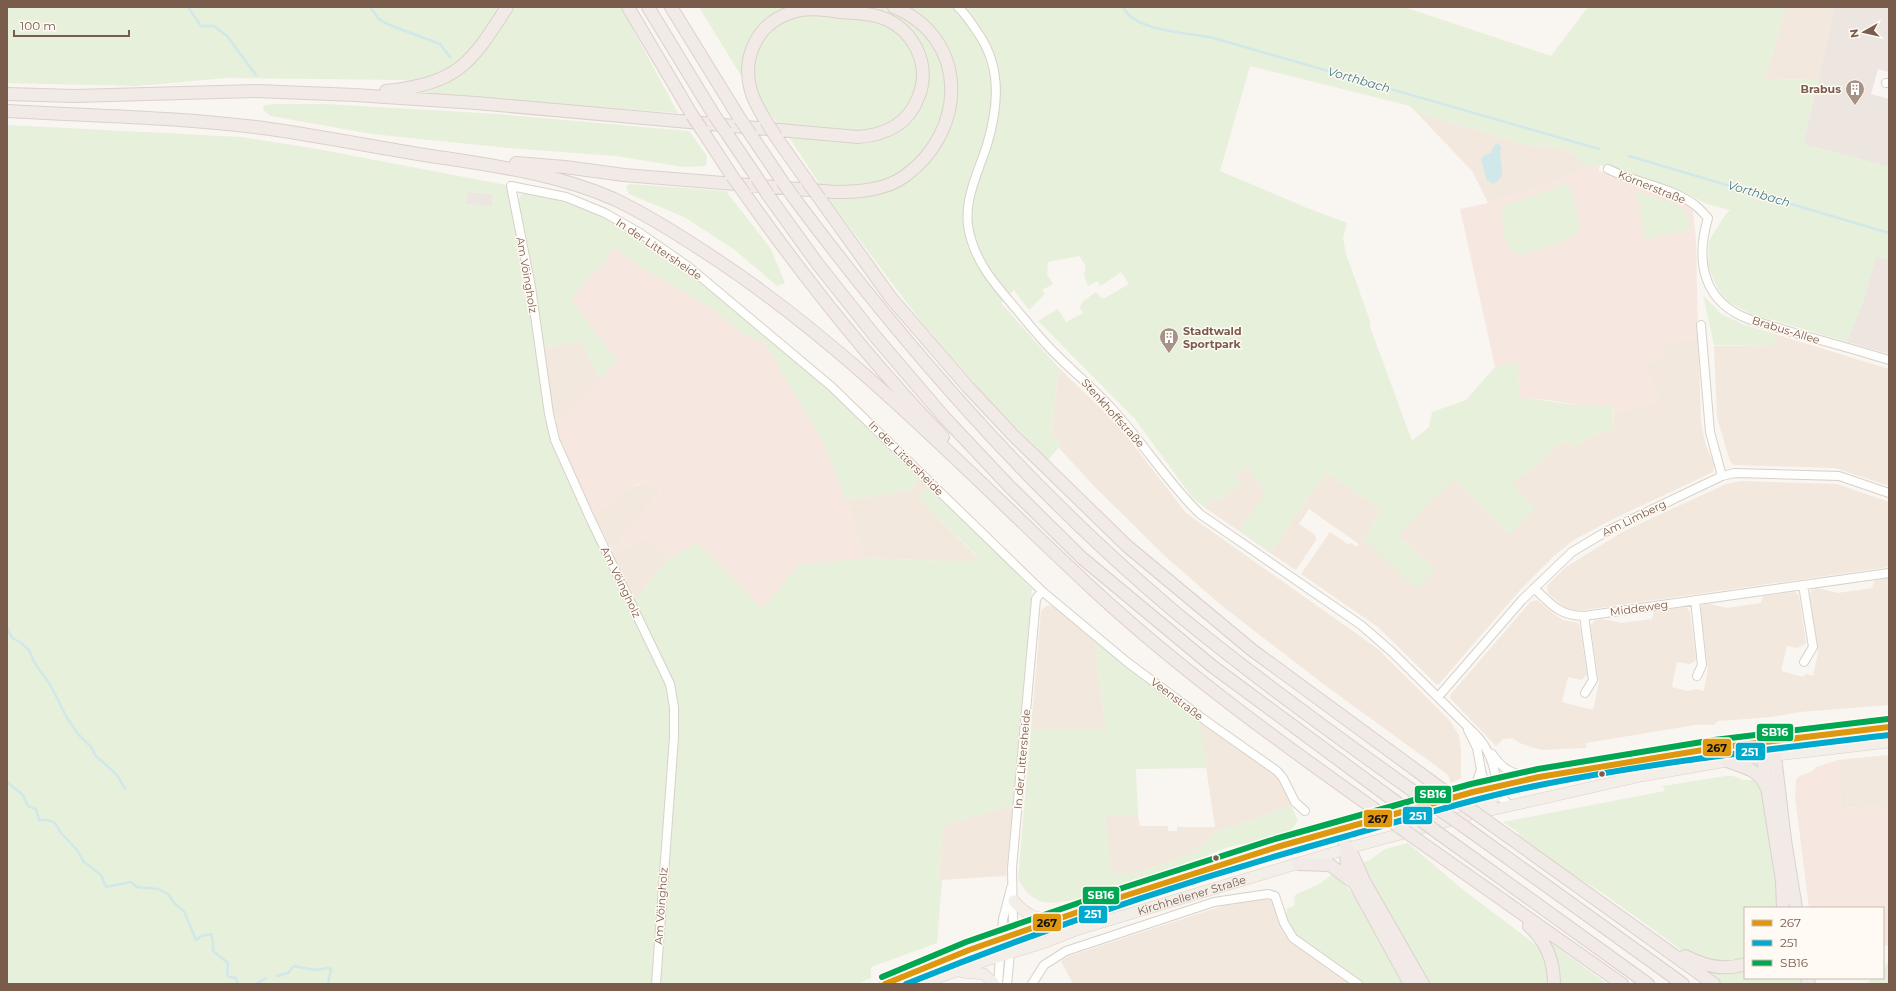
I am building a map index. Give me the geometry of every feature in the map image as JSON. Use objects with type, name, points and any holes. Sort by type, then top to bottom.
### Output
[{"type":"highway","points":[[355,95],[422,86],[436,82],[457,70],[480,48],[507,7]]},
{"type":"highway","points":[[628,7],[687,118],[702,130],[744,194],[816,290],[874,361],[929,422],[1054,553]]},
{"type":"highway","points":[[648,7],[714,115],[756,178],[817,263],[850,305],[944,417],[1010,487],[1082,558],[1212,666],[1441,835],[1648,984]]},
{"type":"highway","points":[[671,7],[740,119],[782,181],[868,296],[962,405],[1081,526],[1175,611],[1336,736],[1683,984]]},
{"type":"highway","points":[[445,158],[566,167],[624,175],[835,192],[857,192],[887,185],[904,177],[926,158],[944,130],[951,97],[948,66],[935,38],[915,18],[894,7]]},
{"type":"highway","points":[[7,94],[74,96],[256,91],[355,95],[687,118],[839,137],[858,137],[882,133],[894,128],[904,120],[918,98],[923,76],[918,51],[912,40],[904,31],[881,18],[865,14],[815,10],[793,12],[782,16],[760,34],[751,50],[748,62],[748,73],[751,92],[766,121],[776,137],[896,304],[968,387],[1044,465],[1127,546],[1188,599],[1252,650],[1443,790],[1714,984]]},
{"type":"highway","points":[[7,111],[187,121],[271,129],[517,170],[568,182],[614,199],[652,219],[747,280],[815,332],[930,435],[1101,596],[1199,680],[1288,748],[1622,984]]},
{"type":"highway","points":[[962,405],[1044,465]]},
{"type":"highway","points":[[1767,741],[1796,907]]},
{"type":"highway","points":[[1769,756],[1767,790],[1782,881],[1783,907]]},
{"type":"highway","points":[[1727,762],[1754,772],[1762,779],[1767,790]]},
{"type":"highway","points":[[1341,828],[1346,849],[1345,864],[1353,882],[1410,984]]},
{"type":"highway","points":[[1346,849],[1353,856],[1364,881],[1423,984]]},
{"type":"highway","points":[[1299,864],[1330,865],[1353,882]]},
{"type":"highway","points":[[1484,887],[1540,935],[1551,961],[1554,984]]},
{"type":"highway","points":[[1638,929],[1652,932],[1684,955],[1700,963],[1729,968],[1744,964]]},
{"type":"main road","name":"Kirchhellener Straße","points":[[885,984],[1059,918],[1277,847],[1473,792],[1494,790],[1538,777],[1715,748],[1889,727]]},
{"type":"main road","name":"Kirchhellener Straße","points":[[920,984],[1086,927],[1346,849],[1474,813],[1604,783],[1727,762],[1889,742]]},
{"type":"main road","name":"Kirchhellener Straße","points":[[1474,813],[1490,802],[1494,790]]},
{"type":"main road","points":[[1014,901],[1034,918],[1059,918]]},
{"type":"main road","points":[[955,972],[984,974],[994,984]]},
{"type":"street","name":"Stenkhoffstraße","points":[[958,7],[964,12],[985,44],[996,79],[997,95],[995,115],[968,204],[967,222],[970,237],[983,268],[1047,345],[1114,410],[1183,497],[1200,514],[1361,625],[1392,652],[1486,745],[1495,769],[1494,790]]},
{"type":"street","name":"Körnerstraße","points":[[1608,170],[1621,176],[1680,196],[1695,205],[1708,218],[1703,236],[1703,271]]},
{"type":"street","name":"In der Littersheide","points":[[511,186],[566,197],[605,214],[640,233],[689,267],[832,387],[1042,591],[1036,599],[1012,886],[1014,901],[1006,938],[1000,956],[998,984]]},
{"type":"street","name":"Am Vöingholz","points":[[511,186],[531,287],[549,414],[555,440],[596,531],[670,684],[674,707],[674,737],[656,984]]},
{"type":"street","name":"Brabus-Allee","points":[[1703,271],[1712,290],[1727,307],[1750,320],[1889,360]]},
{"type":"street","points":[[1701,325],[1710,432],[1722,476]]},
{"type":"street","name":"Am Limberg","points":[[1438,697],[1534,588],[1572,552],[1607,531],[1722,476],[1735,473],[1839,476],[1889,493]]},
{"type":"street","name":"Middeweg","points":[[1534,588],[1557,609],[1570,616],[1584,616],[1889,573]]},
{"type":"street","points":[[1803,585],[1813,647],[1804,662]]},
{"type":"street","name":"Veenstraße","points":[[1042,591],[1128,662],[1209,723],[1277,771],[1283,778],[1295,802],[1305,811]]},
{"type":"street","points":[[1695,600],[1702,665],[1697,676]]},
{"type":"street","points":[[1584,616],[1593,680],[1585,693]]},
{"type":"street","name":"Stenkhoffstraße","points":[[1466,726],[1477,748],[1481,770],[1494,790],[1510,805]]},
{"type":"street","name":"Kirchhellener Straße","points":[[1486,745],[1501,765],[1509,772],[1514,775],[1538,777]]},
{"type":"street","points":[[1473,792],[1481,770]]},
{"type":"street","name":"In der Littersheide","points":[[1007,984],[1011,953],[1006,938],[1006,902],[1012,886]]},
{"type":"street","name":"Kirchhellener Straße","points":[[1032,984],[1044,965],[1066,951],[1225,900],[1268,894],[1275,896],[1284,923],[1293,938],[1358,984]]},
{"type":"shaded area","points":[[1786,7],[1835,7],[1818,79],[1764,80]]},
{"type":"shaded area","points":[[1835,7],[1889,7],[1889,72],[1878,69],[1871,94],[1889,99],[1889,167],[1803,144]]},
{"type":"shaded area","points":[[1416,112],[1530,146],[1561,147],[1568,150],[1588,167],[1565,178],[1488,203],[1472,171]]},
{"type":"shaded area","points":[[1600,165],[1598,171],[1607,172],[1681,199],[1689,205],[1693,211],[1696,241],[1698,338],[1665,343],[1666,359],[1646,364],[1661,399],[1659,403],[1614,413],[1613,406],[1596,408],[1547,400],[1519,398],[1518,361],[1495,367],[1460,209],[1488,203],[1565,178],[1588,167]]},
{"type":"shaded area","points":[[467,192],[493,194],[492,207],[466,204]]},
{"type":"shaded area","points":[[614,247],[641,267],[710,307],[748,337],[764,342],[824,443],[846,500],[865,558],[800,565],[762,608],[697,544],[669,559],[645,537],[628,546],[614,557],[612,550],[661,491],[652,485],[639,484],[632,487],[594,515],[563,448],[555,423],[618,361],[571,300],[583,283],[606,262]]},
{"type":"shaded area","points":[[1876,256],[1889,260],[1889,354],[1847,342],[1865,296]]},
{"type":"shaded area","points":[[1775,334],[1889,369],[1889,486],[1835,468],[1734,465],[1730,461],[1717,418],[1714,346],[1774,345]]},
{"type":"shaded area","points":[[1698,338],[1701,421],[1705,443],[1714,465],[1713,472],[1611,520],[1574,540],[1554,556],[1521,589],[1439,684],[1436,684],[1378,627],[1301,574],[1330,532],[1349,545],[1351,543],[1357,547],[1359,544],[1309,509],[1299,524],[1315,535],[1316,540],[1296,570],[1270,553],[1326,472],[1382,510],[1363,539],[1435,570],[1398,536],[1426,506],[1455,479],[1510,534],[1511,484],[1546,458],[1555,445],[1566,444],[1576,447],[1588,437],[1614,429],[1614,413],[1659,403],[1660,399],[1645,363],[1665,343]]},
{"type":"shaded area","points":[[582,341],[589,358],[601,378],[557,421],[553,413],[543,348]]},
{"type":"shaded area","points":[[1059,368],[1119,426],[1186,513],[1378,649],[1450,721],[1459,735],[1461,752],[1461,778],[1451,783],[1448,775],[1443,771],[1322,683],[1221,605],[1166,557],[1094,486],[1059,448],[1061,445],[1051,435]]},
{"type":"shaded area","points":[[1248,466],[1266,493],[1239,531],[1204,507],[1214,498],[1218,502],[1241,483],[1235,475]]},
{"type":"shaded area","points":[[920,475],[930,485],[918,497],[978,558],[975,562],[865,558],[846,500],[912,490]]},
{"type":"shaded area","points":[[1741,481],[1837,484],[1889,502],[1889,567],[1577,611],[1565,608],[1548,593],[1547,586],[1566,567],[1624,531],[1726,484]]},
{"type":"shaded area","points":[[646,483],[661,491],[612,550],[594,515],[632,487]]},
{"type":"shaded area","points":[[645,537],[669,559],[635,599],[614,557],[628,546]]},
{"type":"shaded area","points":[[1889,578],[1889,705],[1800,712],[1772,717],[1718,721],[1714,725],[1695,725],[1586,743],[1586,748],[1541,750],[1522,744],[1512,738],[1503,739],[1496,746],[1450,698],[1451,694],[1530,602],[1537,600],[1563,620],[1578,623],[1580,628],[1587,675],[1581,680],[1568,677],[1562,702],[1593,710],[1599,682],[1591,629],[1591,625],[1595,620],[1603,619],[1621,623],[1652,619],[1654,611],[1686,607],[1690,612],[1696,658],[1695,661],[1690,664],[1677,662],[1672,687],[1687,691],[1695,689],[1704,691],[1708,668],[1700,610],[1702,605],[1706,603],[1727,608],[1761,603],[1763,596],[1795,592],[1799,596],[1806,643],[1798,648],[1787,646],[1781,671],[1803,677],[1806,674],[1813,676],[1818,653],[1810,595],[1811,590],[1817,588],[1838,593],[1872,588],[1875,580]]},
{"type":"shaded area","points":[[1052,605],[1094,639],[1106,729],[1031,729],[1041,611],[1046,606]]},
{"type":"shaded area","points":[[1199,721],[1278,776],[1291,805],[1264,816],[1215,832],[1204,845],[1192,854],[1136,873],[1111,874],[1105,816],[1138,815],[1140,826],[1168,826],[1168,831],[1177,831],[1177,827],[1215,827]]},
{"type":"shaded area","points":[[1889,755],[1889,812],[1882,813],[1881,806],[1841,808],[1838,760]]},
{"type":"shaded area","points":[[1838,760],[1841,808],[1881,806],[1882,813],[1889,812],[1889,945],[1884,946],[1884,907],[1809,907],[1795,797],[1796,780],[1799,776],[1811,772],[1816,767]]},
{"type":"shaded area","points":[[1013,805],[1006,876],[939,880],[943,825]]},
{"type":"shaded area","points":[[1270,899],[1274,902],[1283,932],[1289,939],[1312,957],[1353,984],[1073,984],[1061,961],[1069,956],[1225,905]]},
{"type":"green space","points":[[7,7],[501,7],[476,47],[460,64],[440,76],[407,85],[405,80],[226,78],[137,86],[7,83]]},
{"type":"green space","points":[[513,7],[621,7],[678,113],[418,94],[417,92],[434,88],[448,81],[462,71],[484,48]]},
{"type":"green space","points":[[699,7],[1404,7],[1551,56],[1588,7],[1786,7],[1764,80],[1818,79],[1803,144],[1889,167],[1889,260],[1876,257],[1865,296],[1847,342],[1773,320],[1756,317],[1727,301],[1718,289],[1708,267],[1709,241],[1723,218],[1730,210],[1707,204],[1683,192],[1600,165],[1588,167],[1568,150],[1561,147],[1530,146],[1416,112],[1410,106],[1250,66],[1220,171],[1307,208],[1347,223],[1343,238],[1346,254],[1370,321],[1370,327],[1412,441],[1429,427],[1432,412],[1466,400],[1495,367],[1518,361],[1519,398],[1601,407],[1613,406],[1614,429],[1588,437],[1576,447],[1566,444],[1555,445],[1546,458],[1511,484],[1535,508],[1510,534],[1455,480],[1426,506],[1398,536],[1435,570],[1417,589],[1363,539],[1382,510],[1326,472],[1270,553],[1239,531],[1265,493],[1248,466],[1235,475],[1241,483],[1218,502],[1214,498],[1204,507],[1192,497],[1135,419],[1038,321],[1058,309],[1066,322],[1083,313],[1080,308],[1082,302],[1096,292],[1101,298],[1105,298],[1129,284],[1121,272],[1101,286],[1097,281],[1088,286],[1084,275],[1086,266],[1079,256],[1048,262],[1047,274],[1053,284],[1042,290],[1045,294],[1029,310],[1014,290],[1001,303],[1059,368],[1051,434],[1061,445],[1048,460],[981,391],[920,320],[833,205],[791,140],[746,84]]},
{"type":"green space","points":[[326,104],[498,114],[689,131],[707,156],[706,166],[684,167],[616,156],[508,148],[372,134],[271,116],[263,110],[264,105]]},
{"type":"green space","points":[[7,125],[241,137],[317,149],[511,186],[555,440],[631,603],[669,559],[697,543],[762,608],[800,565],[865,558],[975,562],[978,557],[918,497],[930,485],[1032,589],[1013,805],[943,825],[939,880],[942,880],[937,943],[871,967],[871,978],[857,984],[7,984]],"holes":[[[467,192],[493,194],[492,206],[466,204]]]},
{"type":"green space","points":[[630,184],[726,191],[771,249],[785,283],[777,286],[735,250],[684,217],[629,194],[626,186]]},
{"type":"green space","points":[[1565,184],[1572,190],[1579,227],[1578,232],[1564,240],[1537,250],[1513,253],[1507,243],[1503,230],[1502,211],[1504,206]]},
{"type":"green space","points":[[1636,191],[1678,205],[1688,214],[1690,228],[1687,231],[1645,239]]},
{"type":"green space","points":[[526,193],[559,198],[575,204],[621,225],[674,259],[791,354],[920,475],[912,490],[846,500],[824,443],[764,342],[748,337],[710,307],[641,267],[614,247],[606,262],[583,283],[571,300],[618,361],[601,378],[589,358],[582,341],[543,348],[517,202],[521,195]]},
{"type":"green space","points":[[1703,295],[1721,314],[1745,325],[1775,334],[1774,345],[1714,345]]},
{"type":"green space","points":[[1094,639],[1138,676],[1199,721],[1208,768],[1136,769],[1138,815],[1105,816],[1112,874],[1136,873],[1192,854],[1204,845],[1215,832],[1264,816],[1291,805],[1298,821],[1293,827],[1281,836],[1226,848],[1184,868],[1144,882],[1097,895],[1076,900],[1044,902],[1029,894],[1018,879],[1031,729],[1106,729]]},
{"type":"green space","points":[[1733,776],[1743,780],[1756,780],[1763,793],[1779,890],[1780,907],[1744,907],[1744,960],[1727,964],[1688,954],[1604,894],[1554,863],[1512,832],[1522,835],[1503,822],[1665,791],[1663,786]]},
{"type":"green space","points":[[1408,843],[1462,889],[1535,944],[1537,943],[1546,963],[1548,984],[1429,984],[1364,869],[1364,862],[1370,860],[1385,849]]},
{"type":"green space","points":[[1335,872],[1358,901],[1406,984],[1364,984],[1319,955],[1291,931],[1284,913],[1287,912],[1286,909],[1294,906],[1295,895],[1321,883]]},
{"type":"green space","points":[[1550,942],[1607,984],[1557,984],[1548,943]]},
{"type":"green space","points":[[1889,962],[1889,984],[1866,984],[1871,979],[1884,979],[1884,967]]},
{"type":"green space","points":[[1744,969],[1744,979],[1803,979],[1804,984],[1721,984],[1702,970]]},
{"type":"water","points":[[1498,144],[1501,146],[1500,155],[1502,175],[1493,184],[1487,180],[1481,159],[1485,155],[1491,153],[1494,145]]},
{"type":"waterway","points":[[188,7],[201,26],[214,26],[227,36],[256,75]]},
{"type":"waterway","points":[[370,7],[379,19],[387,24],[440,44],[450,57]]},
{"type":"waterway","name":"Vorthbach","points":[[1123,7],[1129,15],[1138,21],[1162,30],[1210,37],[1599,149]]},
{"type":"waterway","name":"Vorthbach","points":[[1629,156],[1889,233]]},
{"type":"waterway","points":[[7,628],[12,638],[20,642],[29,650],[34,662],[51,686],[67,718],[78,734],[92,748],[95,755],[117,775],[125,789]]},
{"type":"waterway","points":[[7,782],[23,795],[28,806],[36,809],[39,820],[48,820],[55,823],[61,833],[77,850],[84,862],[101,875],[106,887],[131,882],[137,887],[158,889],[168,894],[175,904],[184,911],[196,940],[201,936],[211,934],[213,951],[228,963],[227,974],[229,977],[236,978],[238,984]]},
{"type":"waterway","points":[[277,976],[288,973],[294,966],[315,970],[329,968],[331,969],[328,984]]},
{"type":"waterway","points":[[256,984],[266,978]]},
{"type":"transit line","name":"SB16","points":[[882,977],[966,942],[1113,891],[1275,839],[1471,784],[1538,769],[1714,740],[1888,719]]},
{"type":"transit line","name":"267","points":[[885,984],[969,950],[1115,899],[1277,847],[1473,792],[1539,777],[1715,748],[1889,727]]},
{"type":"transit line","name":"251","points":[[906,984],[1070,922],[1235,868],[1491,796],[1540,785],[1627,769],[1889,735]]},
{"type":"place","name":"Brabus","points":[[1855,106]]},
{"type":"place","name":"Stadtwald Sportpark","points":[[1169,354]]}]
